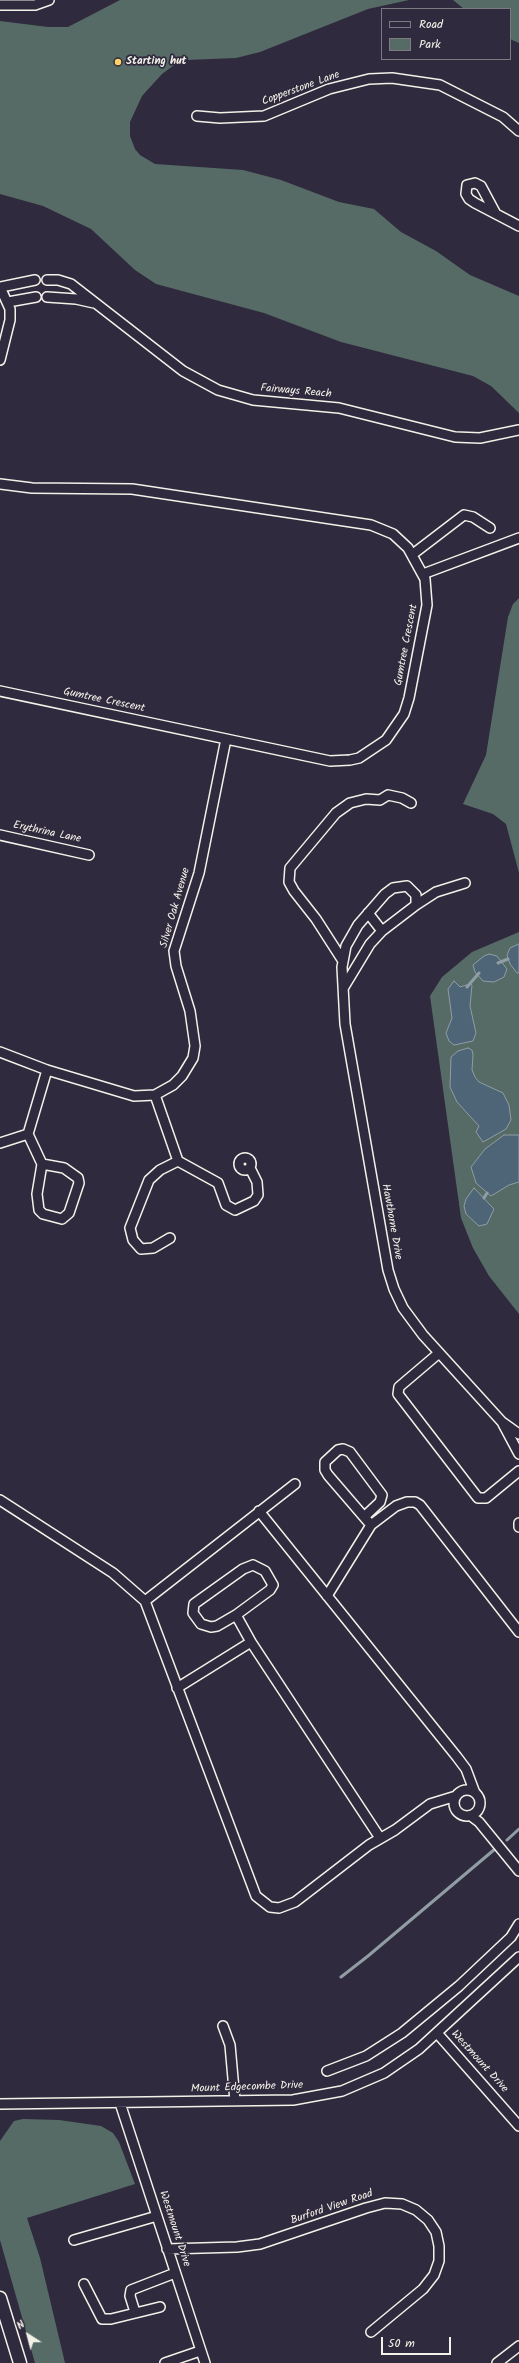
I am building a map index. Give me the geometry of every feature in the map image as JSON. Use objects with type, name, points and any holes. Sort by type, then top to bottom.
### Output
[{"type":"main road","points":[[0,2298],[20,2363]]},
{"type":"street","points":[[0,5],[35,5],[49,0]]},
{"type":"street","name":"Copperstone Lane","points":[[197,116],[220,118],[264,116],[329,89],[369,79],[392,78],[440,85],[502,117],[519,131]]},
{"type":"street","points":[[496,214],[519,226]]},
{"type":"street","points":[[0,360],[10,320],[8,302],[0,287],[35,280]]},
{"type":"street","name":"Fairways Reach","points":[[47,280],[58,280],[71,284],[184,371],[201,382],[235,395],[282,404],[339,408],[455,438],[480,438],[519,430]]},
{"type":"street","points":[[8,302],[36,297]]},
{"type":"street","name":"Fairways Reach","points":[[47,297],[76,299],[96,304]]},
{"type":"street","name":"Gumtree Crescent","points":[[0,484],[32,488],[132,489],[371,525],[401,539],[413,554],[423,574],[427,589],[427,605],[409,698],[404,714],[386,740],[359,758],[339,762],[226,740],[0,691]]},
{"type":"street","points":[[413,554],[464,515],[473,517],[490,528]]},
{"type":"street","points":[[423,574],[504,546],[519,538]]},
{"type":"street","name":"Silver Oak Avenue","points":[[0,1052],[47,1070],[122,1094],[143,1097],[155,1095],[173,1085],[182,1076],[193,1058],[195,1046],[190,1011],[176,966],[174,951],[199,873],[226,740]]},
{"type":"street","points":[[343,961],[316,919],[294,891],[289,882],[290,868],[336,813],[350,803],[366,799],[380,800],[388,795],[402,798],[411,803]]},
{"type":"street","name":"Erythrina Lane","points":[[0,835],[89,855]]},
{"type":"street","points":[[344,987],[370,944],[382,931],[436,892],[465,883]]},
{"type":"street","name":"Hawthorne Drive","points":[[416,905],[417,900],[412,890],[401,885],[393,888],[385,894],[358,925],[346,946],[343,961],[345,1024],[388,1270],[394,1289],[403,1308],[439,1353],[502,1422],[519,1434]]},
{"type":"street","points":[[368,913],[382,931]]},
{"type":"street","points":[[42,1164],[64,1168],[78,1178],[79,1183],[69,1213],[62,1219],[43,1214],[37,1205],[42,1164],[28,1134],[47,1070]]},
{"type":"street","points":[[155,1095],[178,1161],[218,1183],[226,1206],[235,1210],[254,1201],[258,1195],[257,1182],[250,1168]]},
{"type":"street","points":[[0,1143],[28,1134]]},
{"type":"street","points":[[170,1238],[153,1248],[141,1249],[133,1240],[130,1228],[131,1220],[149,1180],[160,1170],[178,1161]]},
{"type":"street","points":[[439,1353],[399,1387],[398,1394],[478,1498],[486,1498],[519,1471]]},
{"type":"street","name":"Hawthorne Drive","points":[[502,1422],[519,1454]]},
{"type":"street","points":[[364,1517],[380,1502],[382,1494],[350,1452],[343,1449],[338,1450],[325,1462],[325,1470],[364,1517],[371,1525]]},
{"type":"street","points":[[145,1601],[295,1484]]},
{"type":"street","points":[[0,1500],[113,1573],[145,1601],[251,1887],[262,1902],[270,1907],[278,1908],[295,1902],[380,1838],[430,1804],[456,1796],[465,1791],[470,1780]]},
{"type":"street","points":[[327,1596],[371,1525],[384,1514],[407,1502],[415,1502],[420,1505],[519,1632]]},
{"type":"street","points":[[259,1511],[466,1769],[475,1793],[480,1801],[478,1809],[470,1816]]},
{"type":"street","points":[[253,1565],[258,1566],[270,1579],[272,1588],[236,1615],[217,1626],[206,1627],[197,1620],[192,1608],[194,1604],[243,1569],[253,1565]]},
{"type":"street","points":[[236,1615],[251,1642],[380,1838]]},
{"type":"street","points":[[177,1688],[251,1642]]},
{"type":"street","points":[[465,1791],[475,1793]]},
{"type":"street","points":[[454,1806],[456,1796]]},
{"type":"street","points":[[440,1800],[454,1806],[461,1815],[470,1816],[479,1822],[519,1871]]},
{"type":"street","points":[[478,1809],[483,1818],[519,1862]]},
{"type":"street","points":[[328,2071],[366,2056],[402,2033],[459,1986],[511,1937],[519,1924]]},
{"type":"street","name":"Mount Edgecombe Drive","points":[[0,2104],[293,2100],[342,2091],[384,2073],[413,2053],[437,2033],[519,1957]]},
{"type":"street","points":[[223,2026],[230,2045],[235,2101]]},
{"type":"street","name":"Westmount Drive","points":[[437,2033],[519,2126]]},
{"type":"street","name":"Westmount Drive","points":[[120,2103],[205,2363]]},
{"type":"street","name":"Burford View Road","points":[[167,2249],[237,2247],[260,2244],[366,2208],[385,2203],[402,2204],[416,2210],[428,2220],[436,2232],[439,2246],[439,2261],[434,2275],[423,2289],[370,2332]]},
{"type":"street","points":[[74,2240],[157,2216]]},
{"type":"street","points":[[135,2312],[130,2296],[131,2290],[175,2273]]},
{"type":"street","points":[[84,2284],[102,2319],[111,2319],[160,2307]]},
{"type":"street","points":[[497,2363],[519,2346]]},
{"type":"street","points":[[165,2363],[200,2351]]},
{"type":"green space","points":[[120,0],[409,0],[368,9],[260,52],[236,58],[187,60],[177,63],[162,74],[142,96],[130,122],[130,136],[135,149],[140,155],[155,164],[243,170],[281,180],[339,202],[374,209],[401,232],[436,251],[470,275],[519,296],[519,413],[491,386],[473,376],[341,342],[264,313],[156,284],[135,270],[91,229],[43,206],[0,194],[0,21],[48,27],[68,27]]},
{"type":"green space","points":[[453,0],[519,0],[519,43],[511,39],[511,8],[463,8]]},
{"type":"green space","points":[[519,598],[519,873],[506,824],[493,814],[463,804],[486,755],[508,617],[513,604]]},
{"type":"green space","points":[[519,932],[519,1314],[489,1276],[473,1248],[461,1218],[430,996],[442,977],[472,952]]},
{"type":"green space","points":[[23,2119],[59,2120],[101,2126],[113,2133],[119,2142],[135,2184],[27,2218],[40,2258],[65,2363],[35,2363],[0,2240],[0,2141],[14,2121]]},
{"type":"water","points":[[519,944],[519,973],[517,973],[510,964],[507,955],[510,948]]},
{"type":"water","points":[[489,954],[497,956],[507,969],[504,977],[494,982],[483,981],[475,972],[473,965]]},
{"type":"water","points":[[454,981],[460,987],[470,984],[472,985],[470,1006],[476,1033],[473,1041],[454,1045],[449,1041],[446,1033],[452,1018],[448,989]]},
{"type":"water","points":[[468,1048],[472,1050],[472,1070],[475,1077],[479,1082],[503,1093],[509,1105],[511,1120],[506,1129],[483,1142],[476,1132],[479,1126],[457,1102],[450,1087],[451,1057],[458,1051]]},
{"type":"water","points":[[504,1135],[519,1135],[519,1182],[509,1185],[491,1196],[476,1183],[471,1167],[485,1149]]},
{"type":"water","points":[[474,1188],[494,1209],[487,1224],[479,1226],[466,1214],[464,1206],[466,1199]]},
{"type":"waterway","points":[[498,963],[508,959]]},
{"type":"waterway","points":[[467,987],[479,973]]},
{"type":"waterway","points":[[484,1198],[487,1193]]},
{"type":"waterway","points":[[507,1840],[519,1829]]},
{"type":"waterway","points":[[341,1977],[495,1849]]},
{"type":"place","name":"Starting hut","points":[[118,62]]}]
